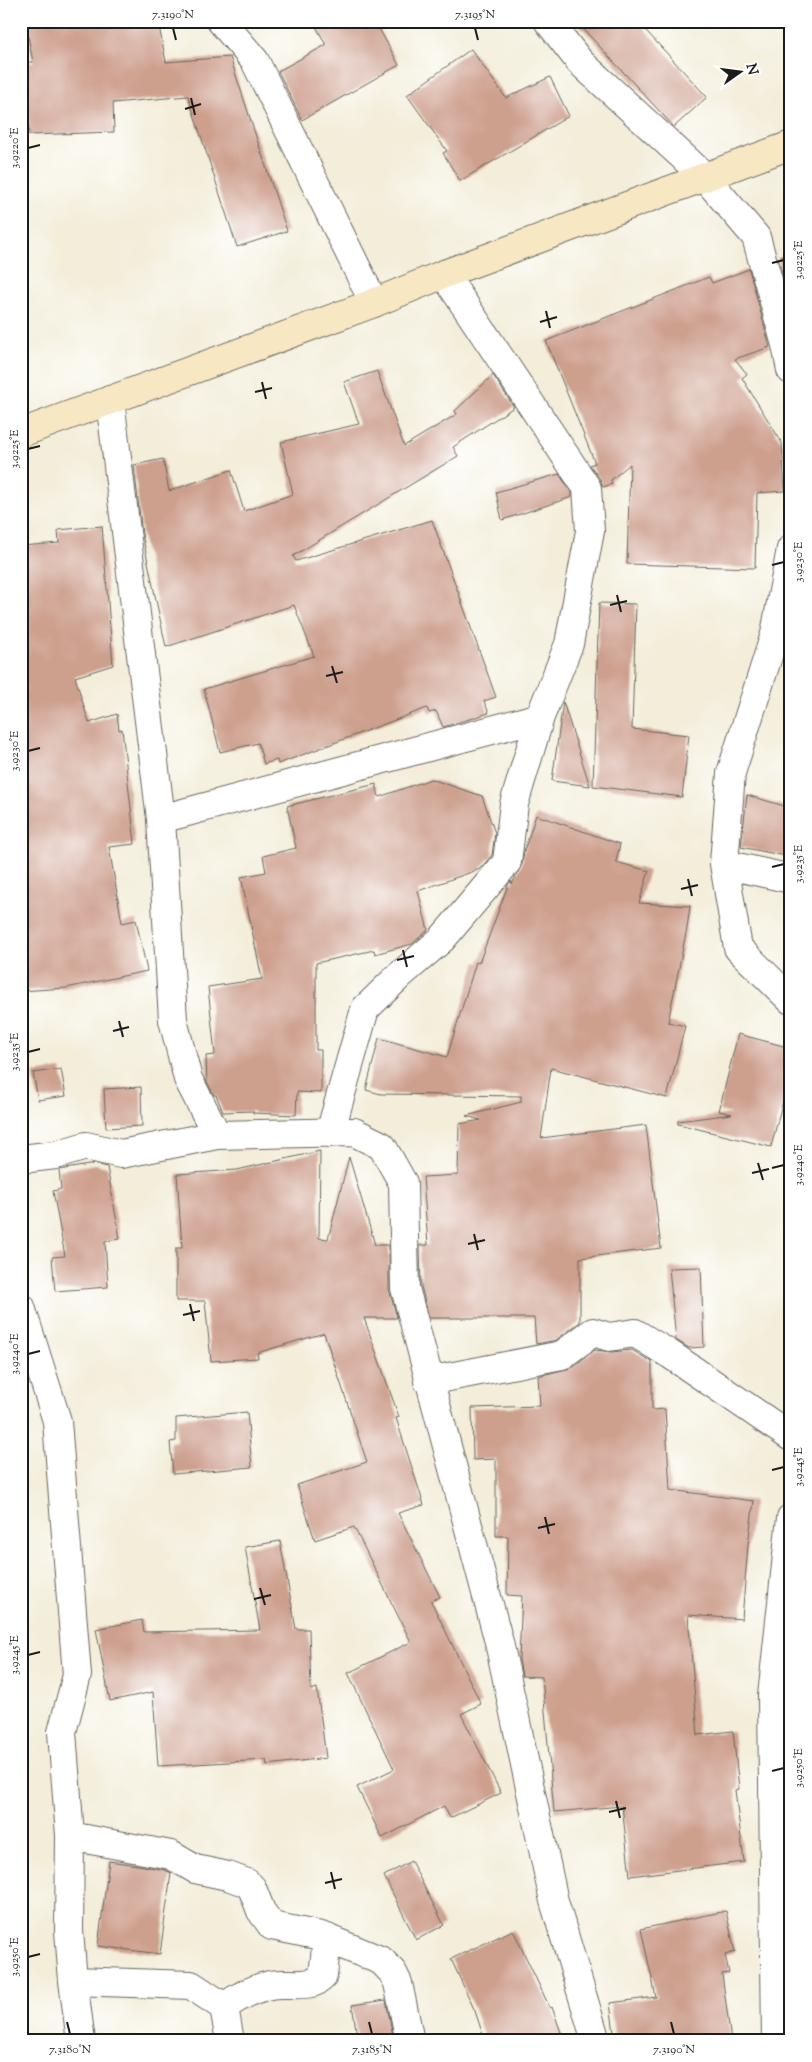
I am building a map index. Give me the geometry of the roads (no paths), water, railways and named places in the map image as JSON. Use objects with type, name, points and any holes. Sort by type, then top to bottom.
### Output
[{"type":"main road","points":[[21,433],[374,303],[444,274],[791,145]]},
{"type":"street","points":[[221,21],[255,61],[374,303]]},
{"type":"street","points":[[548,21],[580,62],[704,176],[756,237],[789,354]]},
{"type":"street","points":[[330,1132],[365,1009],[442,939],[507,862],[514,804],[540,716],[569,644],[590,532],[587,488],[444,274]]},
{"type":"street","points":[[110,400],[161,820],[173,1020],[188,1079],[217,1135]]},
{"type":"street","points":[[791,549],[775,634],[731,773],[724,864],[738,948],[791,1000]]},
{"type":"street","points":[[161,820],[540,716]]},
{"type":"street","points":[[724,864],[791,880]]},
{"type":"street","points":[[21,1159],[56,1155],[86,1146],[121,1154],[217,1135],[354,1132],[382,1146],[403,1183],[405,1288],[428,1381],[499,1642],[554,1901],[596,2041]]},
{"type":"street","points":[[21,1307],[57,1421],[77,1674],[62,1732],[70,1836],[69,1931],[81,2041]]},
{"type":"street","points":[[428,1381],[562,1355],[593,1332],[609,1337],[635,1333],[671,1355],[791,1437]]},
{"type":"street","points":[[776,2041],[772,1696],[791,1518]]},
{"type":"street","points":[[70,1836],[170,1855],[195,1869],[228,1876],[247,1883],[252,1888],[261,1911],[272,1926],[321,1936],[382,1961],[393,1973],[398,1983],[410,2041]]},
{"type":"street","points":[[224,2007],[242,1993],[271,1984],[312,1983],[320,1980],[323,1976],[327,1938]]},
{"type":"street","points":[[73,1981],[191,1985],[224,2007],[230,2041]]}]
